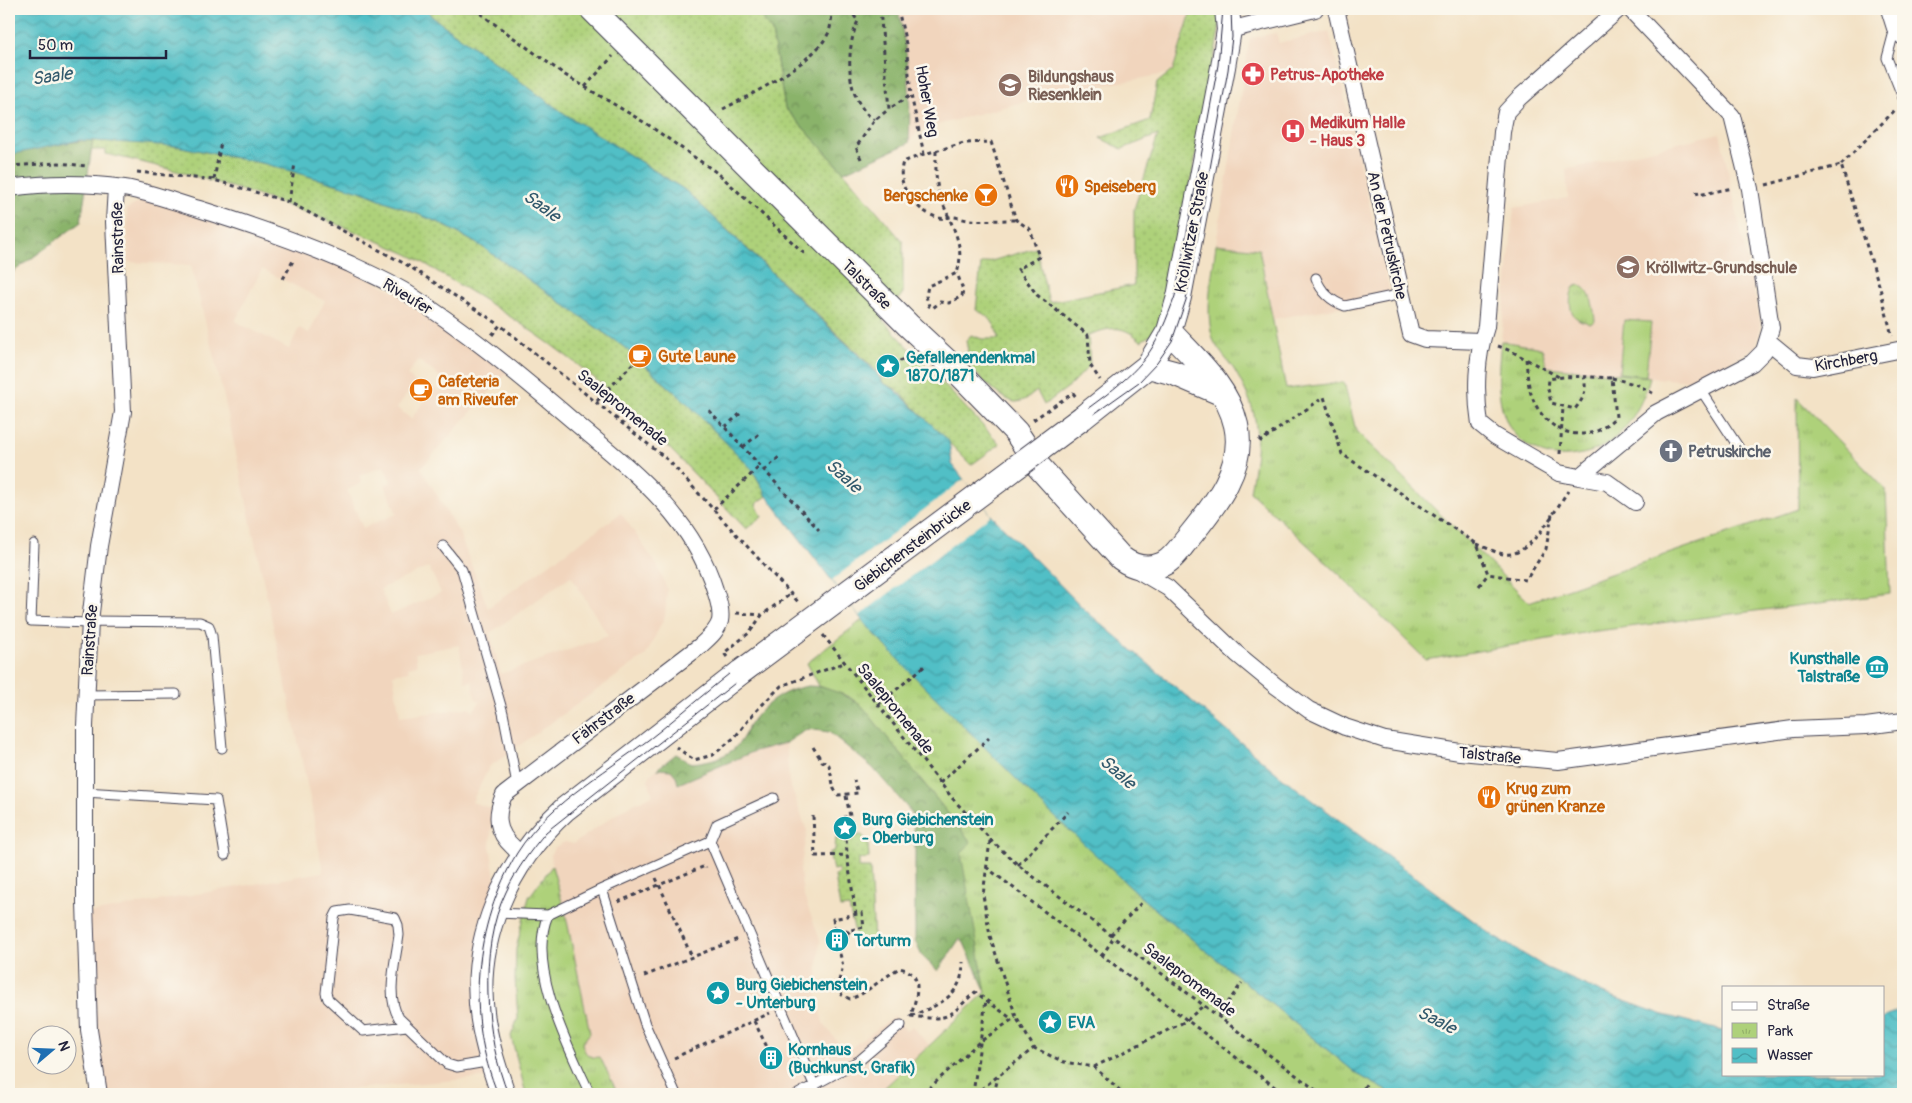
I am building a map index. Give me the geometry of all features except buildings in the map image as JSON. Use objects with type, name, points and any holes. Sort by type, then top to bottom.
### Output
[{"type":"main road","name":"Talstraße","points":[[592,9],[1016,432],[1039,466],[1120,558],[1132,566]]},
{"type":"main road","name":"Kröllwitzer Straße","points":[[1085,416],[1148,366],[1169,331],[1186,263],[1228,19]]},
{"type":"main road","points":[[1132,566],[1151,567],[1164,564],[1178,551],[1206,516],[1227,484],[1235,462],[1238,442],[1237,425],[1218,383],[1169,331]]},
{"type":"main road","points":[[1148,366],[1174,373],[1224,395]]},
{"type":"main road","name":"Giebichensteinbrücke","points":[[662,735],[741,672],[1085,416]]},
{"type":"main road","points":[[503,1094],[492,1061],[483,1020],[482,990],[483,962],[502,891],[523,855],[543,829],[565,809],[662,735]]},
{"type":"street","points":[[1228,19],[1315,9]]},
{"type":"street","name":"An der Petruskirche","points":[[1336,9],[1411,334],[1425,339],[1481,341]]},
{"type":"street","points":[[1619,9],[1519,98],[1506,112],[1502,132],[1486,327],[1481,341],[1476,401],[1480,424],[1495,436],[1558,474],[1607,482],[1635,502]]},
{"type":"street","points":[[1579,476],[1656,413],[1752,363],[1764,351],[1771,328],[1750,189],[1732,116],[1630,9]]},
{"type":"street","points":[[1889,9],[1899,33]]},
{"type":"street","name":"Riveufer","points":[[9,188],[59,185],[116,187],[170,200],[302,243],[401,289],[484,346],[617,457],[658,496],[699,550],[711,579],[720,612]]},
{"type":"street","name":"Rainstraße","points":[[95,1093],[89,1030],[84,792],[86,695],[89,622],[99,546],[122,412],[114,222],[116,187]]},
{"type":"street","name":"Kirchberg","points":[[1768,341],[1796,366],[1814,367],[1900,350]]},
{"type":"street","name":"Talstraße","points":[[1132,566],[1168,588],[1237,654],[1309,710],[1345,727],[1385,740],[1460,752],[1558,760],[1793,729],[1866,726],[1903,721]]},
{"type":"street","name":"Fährstraße","points":[[523,855],[509,845],[501,833],[499,807],[504,795],[700,646],[715,631],[720,622],[720,612]]},
{"type":"lane","points":[[1899,33],[1887,58],[1903,100]]},
{"type":"lane","points":[[1316,278],[1327,296],[1344,306],[1402,294]]},
{"type":"lane","points":[[1701,390],[1740,448]]},
{"type":"lane","points":[[34,544],[31,621],[200,622],[208,626],[212,636],[222,748]]},
{"type":"lane","points":[[443,546],[462,570],[503,713],[517,784]]},
{"type":"lane","points":[[86,695],[176,694]]},
{"type":"lane","points":[[84,792],[216,800],[225,855]]},
{"type":"lane","points":[[495,913],[548,915],[710,840],[717,824],[774,798]]},
{"type":"lane","points":[[710,840],[817,1090]]},
{"type":"lane","points":[[602,889],[645,1024],[676,1094]]},
{"type":"lane","points":[[407,1026],[363,1031],[328,999],[326,994],[334,918],[337,912],[350,910],[395,918],[398,925],[398,935],[392,998],[393,1009],[407,1026],[447,1064],[457,1067],[492,1061]]},
{"type":"lane","points":[[548,915],[542,936],[546,977],[561,1028],[590,1094]]},
{"type":"lane","points":[[798,1094],[817,1090],[860,1060],[901,1025]]},
{"type":"path","points":[[474,9],[565,75],[647,124],[720,175],[813,262]]},
{"type":"path","points":[[722,109],[764,89],[813,51],[829,32],[832,9]]},
{"type":"path","points":[[850,9],[858,21],[851,36],[848,71],[865,114],[875,120]]},
{"type":"path","points":[[880,9],[889,109]]},
{"type":"path","name":"Hoher Weg","points":[[898,9],[906,44],[911,95],[924,154],[964,144],[991,142],[1016,220],[1030,229],[1038,257],[1018,269],[1037,295],[1088,335],[1090,364],[1110,398]]},
{"type":"path","points":[[585,87],[625,42]]},
{"type":"path","points":[[861,159],[856,148],[875,120],[911,95]]},
{"type":"path","points":[[1697,191],[1698,194],[1726,188],[1750,189],[1841,165],[1903,100]]},
{"type":"path","points":[[214,180],[221,142]]},
{"type":"path","points":[[936,151],[935,179],[960,247],[961,262],[957,273],[963,290],[962,296],[949,303],[940,302],[933,308],[929,306],[926,296],[928,286],[957,273]]},
{"type":"path","points":[[924,154],[903,162],[901,181],[908,195],[917,204],[937,218],[1016,220]]},
{"type":"path","points":[[289,202],[295,162]]},
{"type":"path","points":[[1841,165],[1900,350]]},
{"type":"path","points":[[283,279],[302,243]]},
{"type":"path","name":"Saalepromenade","points":[[484,346],[500,325],[597,401],[670,461],[792,593],[803,608]]},
{"type":"path","points":[[1512,351],[1559,377]]},
{"type":"path","points":[[597,401],[640,356]]},
{"type":"path","points":[[1526,359],[1529,387],[1535,403],[1547,422],[1567,434],[1591,433],[1616,417],[1612,378]]},
{"type":"path","points":[[1584,377],[1587,388],[1582,401],[1576,409],[1563,408],[1551,403],[1548,389],[1549,379],[1584,377],[1612,378],[1638,385],[1672,404]]},
{"type":"path","points":[[1016,432],[1072,393],[1085,416]]},
{"type":"path","points":[[1256,433],[1261,441],[1324,397],[1342,454],[1477,544],[1504,554],[1520,551],[1544,529],[1552,514],[1579,476]]},
{"type":"path","points":[[1558,474],[1563,408]]},
{"type":"path","points":[[709,410],[819,530]]},
{"type":"path","points":[[725,427],[741,413]]},
{"type":"path","points":[[743,447],[759,434]]},
{"type":"path","points":[[764,471],[780,456]]},
{"type":"path","points":[[714,509],[760,466]]},
{"type":"path","points":[[1488,574],[1526,580],[1546,549],[1552,514]]},
{"type":"path","points":[[1477,544],[1488,574]]},
{"type":"path","points":[[1479,586],[1488,574]]},
{"type":"path","points":[[724,653],[749,633],[762,615],[792,593]]},
{"type":"path","points":[[720,612],[762,615]]},
{"type":"path","name":"Saalepromenade","points":[[819,630],[940,783],[990,840],[1018,866],[1320,1094]]},
{"type":"path","points":[[662,735],[694,760],[713,755],[735,737],[754,713],[781,686],[844,663]]},
{"type":"path","points":[[878,704],[927,664]]},
{"type":"path","points":[[940,783],[989,738]]},
{"type":"path","points":[[813,747],[822,762],[829,765],[834,789],[838,795],[846,796],[858,793],[854,780]]},
{"type":"path","points":[[846,796],[850,816],[845,817],[847,856],[856,914]]},
{"type":"path","points":[[1018,866],[1068,812]]},
{"type":"path","points":[[812,816],[815,856],[847,856]]},
{"type":"path","points":[[990,840],[984,895],[990,936],[1014,1018],[1034,1048],[1064,1062],[1094,1067],[1124,1094]]},
{"type":"path","points":[[616,903],[705,866],[708,874]]},
{"type":"path","points":[[651,867],[692,957]]},
{"type":"path","points":[[986,867],[1284,1094]]},
{"type":"path","points":[[1102,956],[1113,936],[1144,900]]},
{"type":"path","points":[[835,930],[833,919],[862,913],[864,928],[848,931],[849,937],[839,934],[840,937]]},
{"type":"path","points":[[733,932],[740,948]]},
{"type":"path","points":[[632,981],[750,934]]},
{"type":"path","points":[[838,946],[843,966],[838,984],[842,995],[850,999],[860,995],[899,968],[908,970],[915,976],[918,986],[911,1016]]},
{"type":"path","points":[[901,1025],[911,1016],[936,1006],[959,986],[963,976],[963,962]]},
{"type":"path","points":[[640,967],[646,986]]},
{"type":"path","points":[[1218,1016],[1242,983]]},
{"type":"path","points":[[911,1016],[938,1020],[948,1016],[975,992],[1014,1018]]},
{"type":"path","points":[[974,1094],[978,1043],[986,1000]]},
{"type":"path","points":[[766,1005],[769,1013]]},
{"type":"path","points":[[1094,1067],[1186,1021],[1204,1005]]},
{"type":"path","points":[[663,1064],[782,1008]]},
{"type":"path","points":[[923,1094],[978,1043],[1014,1018]]},
{"type":"path","points":[[754,1020],[766,1047]]},
{"type":"path","points":[[974,1094],[1034,1048]]},
{"type":"path","points":[[669,1050],[672,1059]]},
{"type":"path","points":[[994,1094],[998,1076]]},
{"type":"path","points":[[1359,1094],[1367,1083]]},
{"type":"shaded area","name":"Bildungshaus Riesenklein","points":[[898,9],[1192,9],[1173,70],[1165,74],[1041,97],[966,117],[919,130],[909,143],[911,95],[906,44]]},
{"type":"shaded area","name":"Medikum Halle - Haus 3","points":[[1329,31],[1392,302],[1354,311],[1353,306],[1345,306],[1273,319],[1259,249],[1216,244],[1250,38],[1276,33],[1279,43]]},
{"type":"shaded area","name":"Kröllwitz-Grundschule","points":[[1720,133],[1761,326],[1756,347],[1699,380],[1677,380],[1546,367],[1501,341],[1514,208],[1568,198],[1566,170]]},
{"type":"shaded area","points":[[145,199],[300,245],[422,305],[506,373],[421,468],[459,533],[488,608],[621,513],[657,565],[667,589],[665,616],[646,655],[489,767],[472,802],[496,810],[492,823],[490,846],[497,890],[488,917],[491,1077],[294,1094],[100,1094],[84,914],[323,872],[310,798],[224,397],[191,265],[128,262],[127,209]],"holes":[[[262,269],[325,301],[309,333],[299,328],[289,349],[235,321]],[[418,360],[447,382],[440,392],[434,388],[411,419],[397,408],[415,382],[407,375]],[[384,466],[391,482],[385,485],[397,514],[363,528],[347,490],[362,483],[359,476]],[[429,567],[441,593],[391,615],[380,589]],[[571,576],[608,636],[501,674],[490,633]],[[459,645],[465,682],[472,681],[475,698],[480,702],[473,711],[468,708],[400,717],[393,674],[409,671],[408,667],[417,665],[415,653]]]},
{"type":"shaded area","points":[[786,743],[789,782],[807,831],[800,870],[803,894],[820,940],[816,993],[823,1023],[845,1052],[895,1016],[906,1031],[912,1026],[930,1046],[878,1094],[618,1094],[601,1057],[594,1058],[587,1055],[583,1050],[582,1043],[589,1032],[566,916],[550,855],[555,847],[565,842],[573,844],[625,808],[653,795],[648,780],[657,769],[671,770],[679,784],[755,751]]},
{"type":"green space","points":[[427,9],[755,9],[772,32],[785,108],[844,172],[903,242],[903,293],[883,320],[1000,444],[971,465],[896,389],[883,383],[880,374],[685,190],[562,112],[431,16]]},
{"type":"green space","points":[[755,9],[898,9],[905,43],[908,76],[910,108],[909,143],[844,172],[785,108],[772,32]]},
{"type":"green space","points":[[1192,9],[1223,9],[1164,327],[1141,341],[1128,332],[1116,329],[1104,330],[1088,335],[1090,365],[1071,385],[1044,405],[1037,391],[1023,401],[1010,401],[995,391],[960,358],[968,351],[966,341],[971,335],[982,339],[999,339],[992,321],[976,310],[981,264],[1036,248],[1049,302],[1134,285],[1134,209],[1158,135],[1122,149],[1100,138],[1150,120],[1157,83],[1173,70]]},
{"type":"green space","points":[[93,139],[177,146],[266,164],[360,191],[440,223],[481,246],[624,347],[686,402],[752,469],[767,496],[756,504],[762,517],[746,529],[660,438],[590,374],[523,325],[417,259],[333,222],[258,196],[182,173],[106,154],[106,150],[91,150]]},
{"type":"green space","points":[[93,139],[81,222],[9,275],[9,155],[29,149]]},
{"type":"green space","points":[[1216,244],[1259,249],[1286,389],[1344,382],[1356,431],[1529,602],[1798,509],[1797,398],[1886,490],[1890,594],[1589,632],[1426,660],[1339,574],[1250,492],[1257,443],[1254,416],[1244,388],[1235,371],[1215,343],[1210,328],[1209,304]]},
{"type":"green space","points":[[1579,285],[1587,291],[1592,300],[1595,321],[1590,324],[1578,319],[1572,313],[1570,299],[1572,291],[1574,287]]},
{"type":"green space","points":[[1624,320],[1651,322],[1646,376],[1619,373]]},
{"type":"green space","points":[[1501,341],[1542,348],[1547,367],[1650,377],[1646,391],[1633,417],[1625,428],[1603,446],[1591,452],[1568,456],[1542,453],[1520,439],[1510,428],[1505,418],[1499,385]]},
{"type":"green space","points":[[862,620],[905,667],[1139,896],[1357,1074],[1393,1094],[878,1094],[986,992],[961,854],[971,842],[863,707],[848,696],[819,686],[807,663]]},
{"type":"green space","points":[[808,686],[816,686],[837,692],[863,707],[971,842],[962,854],[986,992],[960,938],[938,971],[922,956],[915,941],[915,843],[912,813],[873,768],[829,732],[807,729],[786,743],[755,751],[678,784],[676,776],[671,770],[657,769],[676,754],[691,763],[712,760],[727,754],[737,746],[754,718],[767,705],[790,691]]},
{"type":"green space","points":[[862,835],[868,842],[869,858],[859,859],[859,868],[870,868],[874,940],[857,942],[849,907],[840,908],[835,876],[840,872],[837,869],[833,870],[829,853],[835,850],[836,837]]},
{"type":"green space","points":[[552,866],[566,916],[590,1033],[582,1043],[583,1047],[590,1056],[600,1057],[618,1094],[526,1094],[511,1036],[518,1018],[515,979],[516,949],[529,897]]},
{"type":"water","name":"Saale","points":[[9,9],[427,9],[431,16],[562,112],[685,190],[875,371],[883,383],[894,389],[949,441],[952,464],[991,515],[1086,611],[1279,775],[1495,937],[1547,968],[1605,994],[1661,1014],[1722,1031],[1722,1076],[1884,1076],[1884,1017],[1903,1007],[1903,1094],[1393,1094],[1357,1074],[1144,900],[1039,802],[905,667],[862,620],[767,496],[752,469],[686,402],[624,347],[481,246],[440,223],[360,191],[266,164],[177,146],[80,140],[9,155]]},
{"type":"pier","points":[[964,479],[991,515],[859,616],[832,580]]},
{"type":"tram line","points":[[498,1094],[481,1034],[478,1002],[479,971],[483,940],[491,910],[502,881],[517,853],[531,834],[547,816],[565,801],[661,730],[767,644],[1106,395],[1132,373],[1150,352],[1163,328],[1175,296],[1218,65],[1223,9]]},
{"type":"tram line","points":[[508,1094],[500,1071],[490,1020],[488,966],[491,940],[497,915],[514,876],[546,832],[744,676],[1059,439],[1139,382],[1157,363],[1172,341],[1186,300],[1228,70],[1232,37],[1231,9]]},
{"type":"place","name":"Petrus-Apotheke","points":[[1253,74]]},
{"type":"place","name":"Bildungshaus Riesenklein","points":[[1010,85]]},
{"type":"place","name":"Medikum Halle - Haus 3","points":[[1293,131]]},
{"type":"place","name":"Speiseberg","points":[[1067,186]]},
{"type":"place","name":"Bergschenke","points":[[986,195]]},
{"type":"place","name":"Kröllwitz-Grundschule","points":[[1628,267]]},
{"type":"place","name":"Gute Laune","points":[[640,356]]},
{"type":"place","name":"Gefallenendenkmal 1870/1871","points":[[888,366]]},
{"type":"place","name":"Cafeteria am Riveufer","points":[[421,390]]},
{"type":"place","name":"Petruskirche","points":[[1671,451]]},
{"type":"place","name":"Kunsthalle Talstraße","points":[[1877,667]]},
{"type":"place","name":"Krug zum grünen Kranze","points":[[1489,797]]},
{"type":"place","name":"Burg Giebichenstein - Oberburg","points":[[845,828]]},
{"type":"place","name":"Torturm","points":[[837,940]]},
{"type":"place","name":"Burg Giebichenstein - Unterburg","points":[[718,993]]},
{"type":"place","name":"EVA","points":[[1050,1022]]},
{"type":"place","name":"Kornhaus (Buchkunst, Grafik)","points":[[771,1058]]}]
